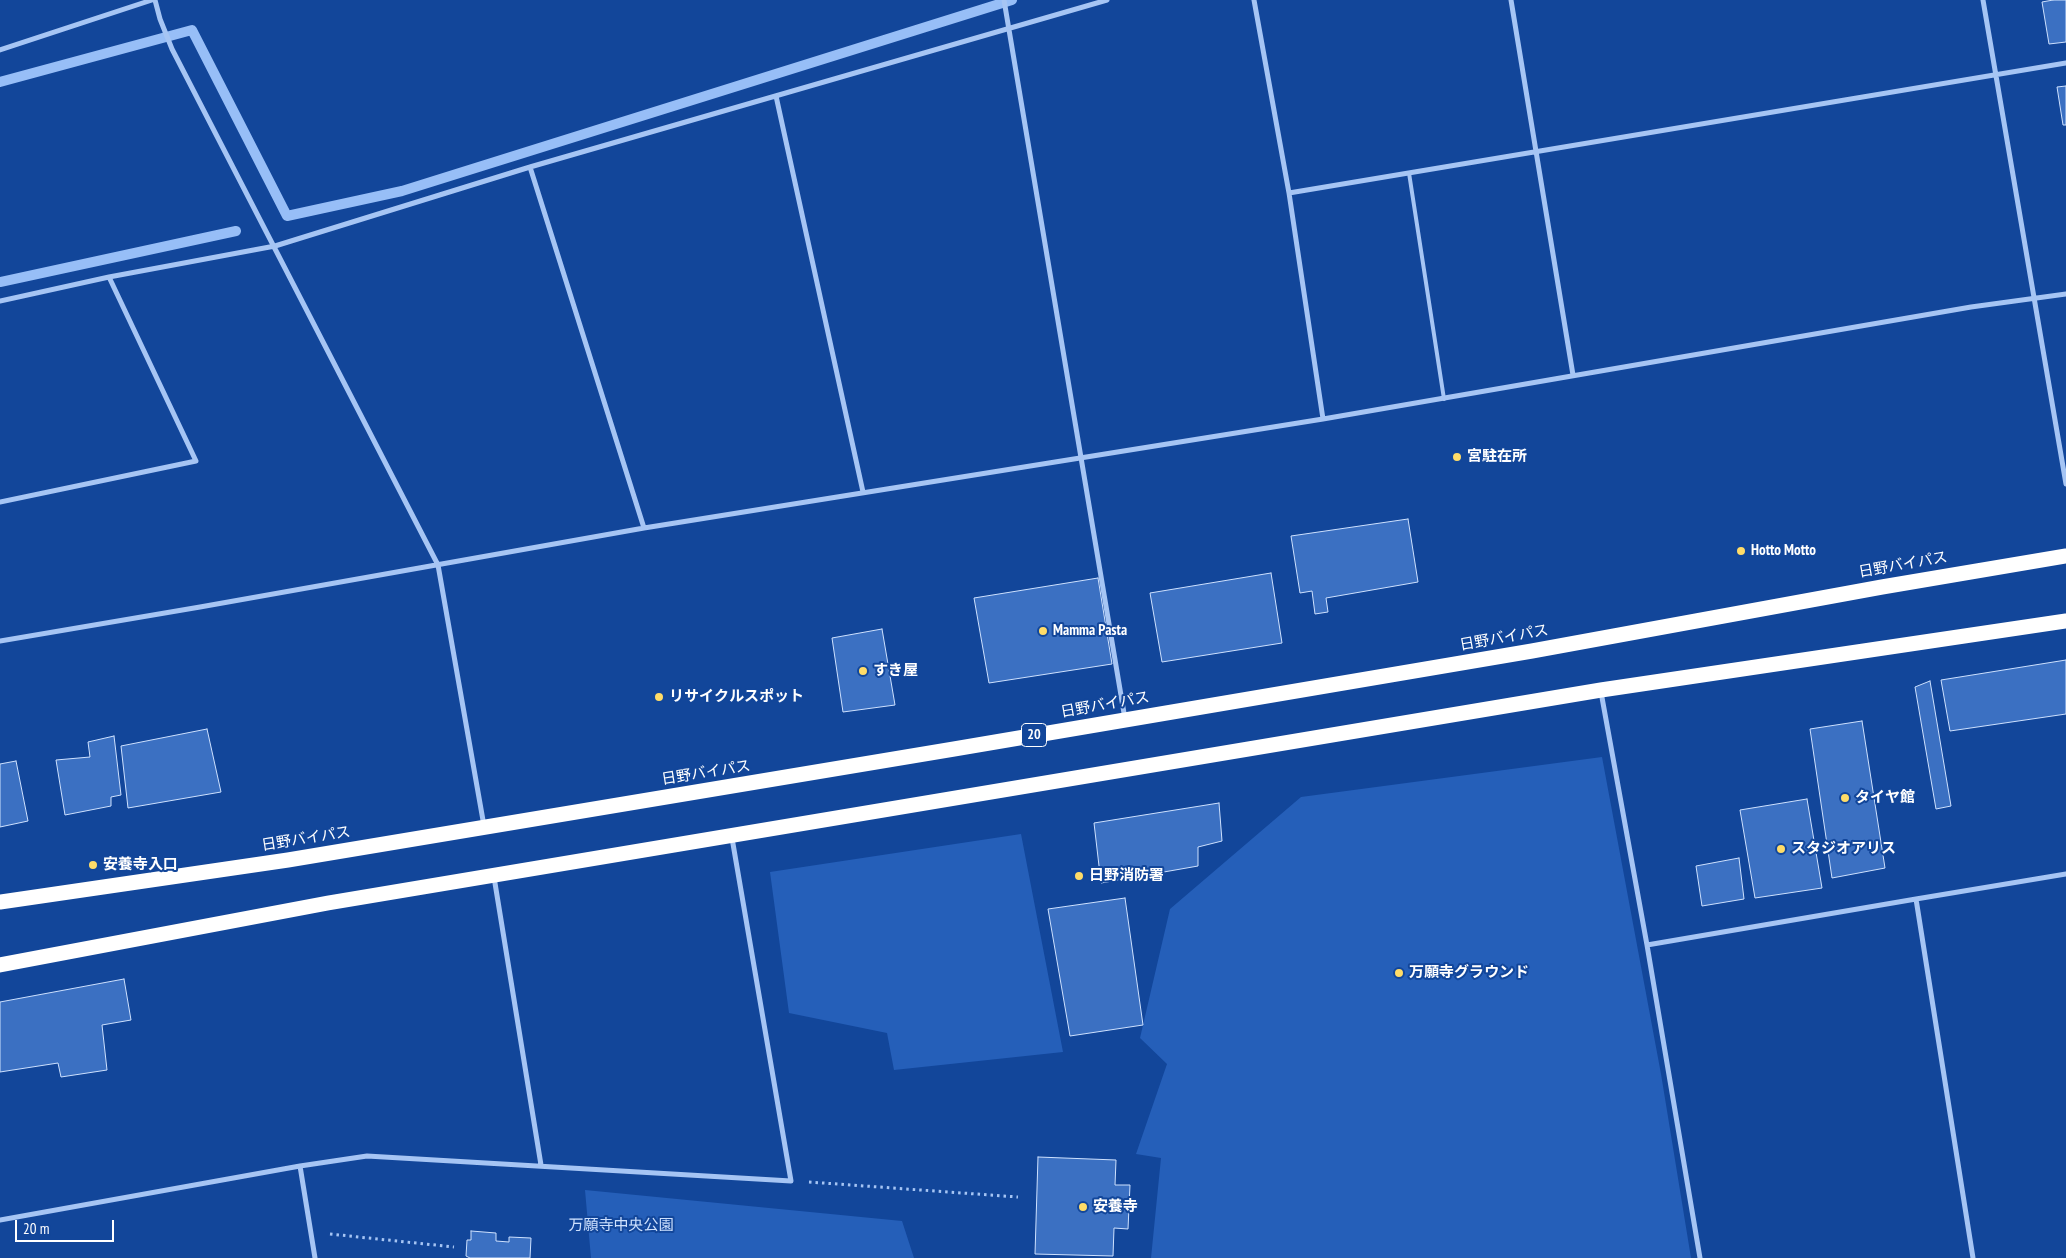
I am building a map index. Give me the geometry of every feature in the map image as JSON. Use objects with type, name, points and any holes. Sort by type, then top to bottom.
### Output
[{"type":"highway","name":"日野バイパス","points":[[0,902],[288,860],[1532,651],[1892,585],[2066,556]]},
{"type":"highway","points":[[0,965],[256,916],[494,875],[1601,690],[2066,621]]},
{"type":"street","points":[[0,50],[154,0],[172,49],[438,565],[484,827]]},
{"type":"street","points":[[1004,0],[1007,29],[1082,458],[1125,719]]},
{"type":"street","points":[[0,301],[109,277],[275,246],[530,168],[1107,0]]},
{"type":"street","points":[[1254,0],[1288,193],[1324,419]]},
{"type":"street","points":[[1511,0],[1573,375]]},
{"type":"street","points":[[1983,0],[2066,484]]},
{"type":"street","points":[[1288,193],[2066,63]]},
{"type":"street","points":[[776,96],[862,492]]},
{"type":"street","points":[[530,168],[644,528]]},
{"type":"street","points":[[0,502],[196,461],[109,277]]},
{"type":"street","points":[[0,641],[644,528],[1324,419],[1573,375],[1971,308],[2066,294]]},
{"type":"street","points":[[1601,690],[1648,945],[1700,1258]]},
{"type":"street","points":[[0,1220],[300,1166],[367,1156],[791,1181],[732,835]]},
{"type":"street","points":[[1648,945],[2066,874]]},
{"type":"street","points":[[494,875],[541,1165]]},
{"type":"street","points":[[1916,899],[1973,1258]]},
{"type":"street","points":[[300,1166],[315,1258]]},
{"type":"lane","points":[[1409,173],[1444,399]]},
{"type":"path","points":[[791,1181],[1018,1197]]},
{"type":"path","points":[[311,1232],[454,1247]]},
{"type":"green space","name":"万願寺グラウンド","points":[[1602,757],[1661,1074],[1691,1258],[1151,1258],[1161,1158],[1136,1154],[1167,1064],[1140,1038],[1170,909],[1301,797]]},
{"type":"green space","points":[[1021,834],[1063,1052],[894,1070],[887,1033],[789,1013],[770,872]]},
{"type":"green space","name":"万願寺中央公園","points":[[585,1190],[902,1221],[914,1258],[591,1258]]},
{"type":"building","points":[[2066,0],[2066,42],[2049,44],[2042,2]]},
{"type":"building","points":[[2066,86],[2066,125],[2063,125],[2057,87]]},
{"type":"building","points":[[1408,519],[1418,582],[1326,598],[1328,612],[1315,614],[1312,591],[1300,593],[1291,536]]},
{"type":"building","points":[[1271,573],[1282,643],[1162,662],[1150,593]]},
{"type":"building","name":"Mamma Pasta","points":[[1098,578],[1112,664],[989,683],[974,598]]},
{"type":"building","name":"すき屋","points":[[882,629],[895,705],[843,712],[832,638]]},
{"type":"building","points":[[2066,660],[2066,714],[1950,731],[1941,680]]},
{"type":"building","points":[[1930,681],[1951,806],[1936,809],[1915,687]]},
{"type":"building","points":[[1862,721],[1885,868],[1832,878],[1810,729]]},
{"type":"building","points":[[207,729],[221,792],[128,808],[121,746]]},
{"type":"building","points":[[114,736],[121,795],[111,797],[111,806],[65,815],[56,760],[90,757],[88,742]]},
{"type":"building","points":[[16,761],[28,821],[0,827],[0,764]]},
{"type":"building","name":"スタジオアリス","points":[[1807,799],[1822,888],[1755,898],[1740,810]]},
{"type":"building","points":[[1219,803],[1222,841],[1198,847],[1198,866],[1101,883],[1094,823]]},
{"type":"building","points":[[1739,858],[1744,899],[1702,906],[1696,866]]},
{"type":"building","points":[[1125,898],[1143,1025],[1070,1036],[1048,909]]},
{"type":"building","points":[[124,979],[131,1020],[102,1025],[107,1070],[61,1077],[58,1063],[0,1072],[0,1002]]},
{"type":"building","name":"安養寺","points":[[1038,1157],[1116,1160],[1115,1185],[1130,1185],[1128,1229],[1114,1228],[1113,1256],[1035,1254]]},
{"type":"building","points":[[471,1231],[496,1233],[496,1241],[509,1242],[509,1237],[531,1238],[530,1258],[470,1258],[466,1256],[467,1240],[471,1240]]},
{"type":"waterway","points":[[0,82],[192,30],[287,216],[402,191],[1012,0]]},
{"type":"waterway","points":[[0,282],[236,231]]},
{"type":"place","name":"宮駐在所","points":[[1457,457]]},
{"type":"place","name":"Hotto Motto","points":[[1741,551]]},
{"type":"place","name":"Mamma Pasta","points":[[1043,631]]},
{"type":"place","name":"すき屋","points":[[863,671]]},
{"type":"place","name":"リサイクルスポット","points":[[659,697]]},
{"type":"place","name":"タイヤ館","points":[[1845,798]]},
{"type":"place","name":"スタジオアリス","points":[[1781,849]]},
{"type":"place","name":"安養寺入口","points":[[93,865]]},
{"type":"place","name":"日野消防署","points":[[1079,876]]},
{"type":"place","name":"万願寺グラウンド","points":[[1399,973]]},
{"type":"place","name":"安養寺","points":[[1083,1207]]}]
